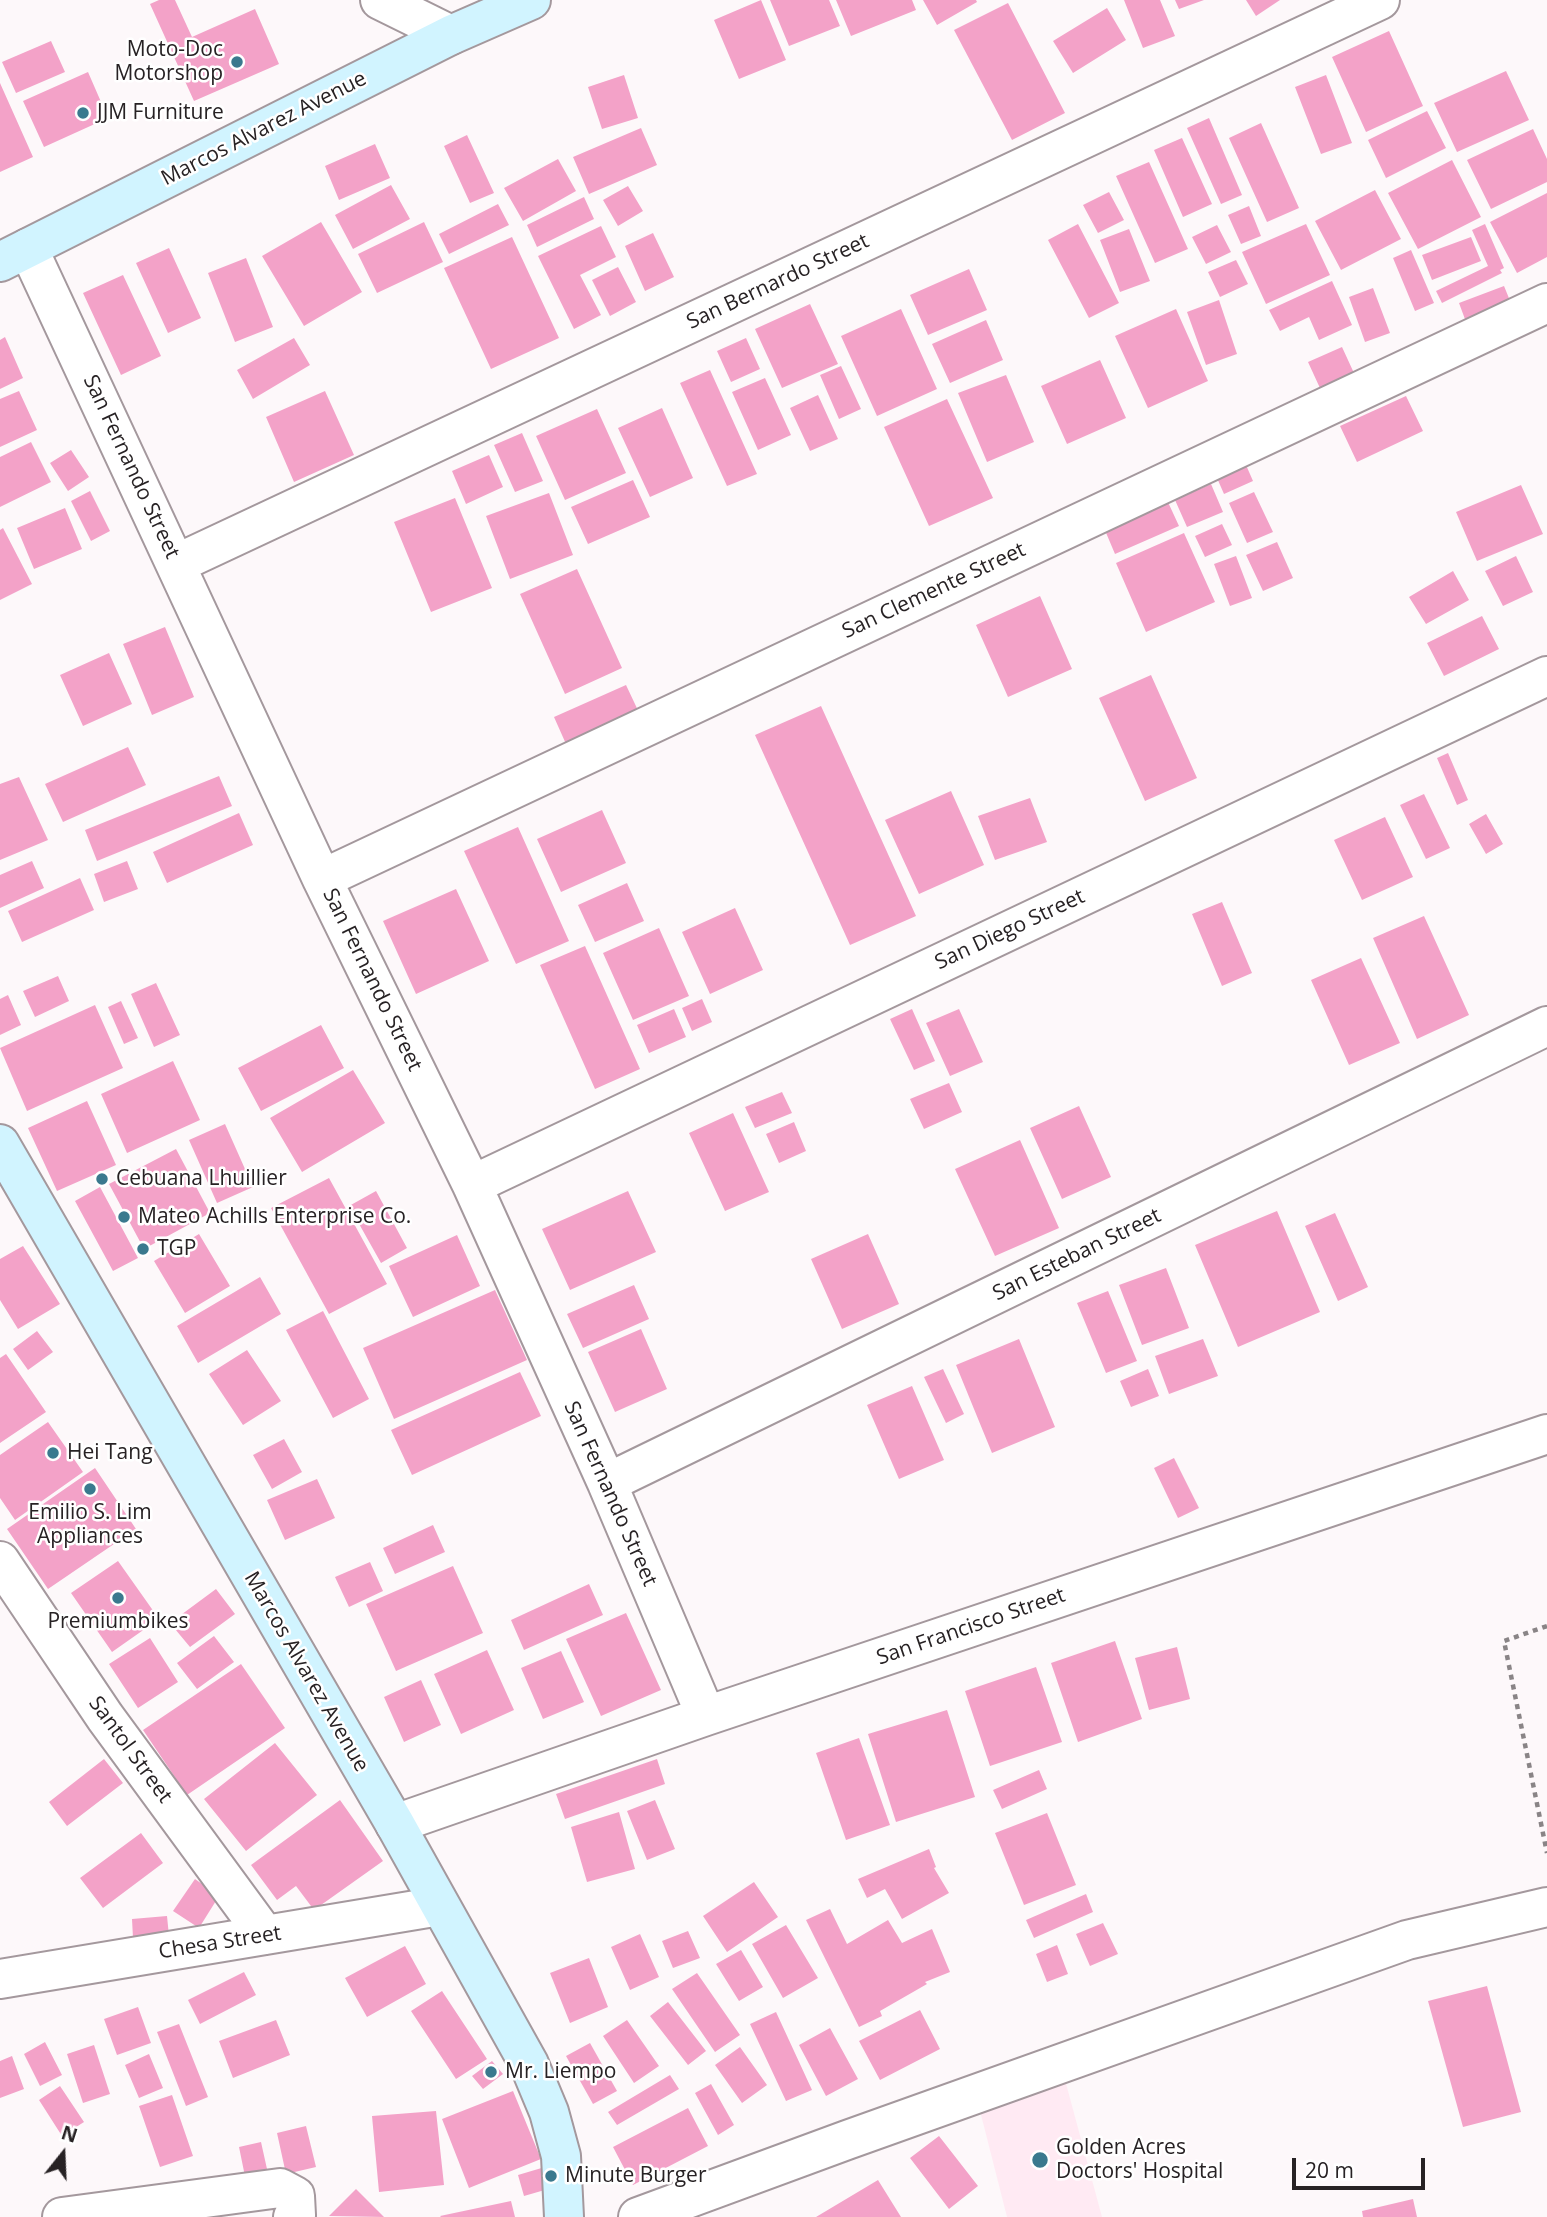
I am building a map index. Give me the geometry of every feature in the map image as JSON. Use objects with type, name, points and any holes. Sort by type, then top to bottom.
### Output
[{"type":"main road","name":"Marcos Alvarez Avenue","points":[[14,255],[452,35],[531,0]]},
{"type":"main road","name":"Marcos Alvarez Avenue","points":[[0,1144],[395,1824],[529,2064],[549,2112],[561,2156],[564,2217]]},
{"type":"street","points":[[380,0],[452,35]]},
{"type":"street","name":"San Bernardo Street","points":[[176,564],[1380,0]]},
{"type":"street","name":"San Fernando Street","points":[[14,255],[176,564],[322,879],[472,1185],[607,1483],[706,1716]]},
{"type":"street","name":"San Clemente Street","points":[[322,879],[1547,303]]},
{"type":"street","name":"San Diego Street","points":[[472,1185],[1547,676]]},
{"type":"street","name":"San Esteban Street","points":[[607,1483],[1547,1026]]},
{"type":"street","name":"San Francisco Street","points":[[395,1824],[706,1716],[1547,1434]]},
{"type":"street","name":"Santol Street","points":[[0,1561],[105,1717],[265,1935]]},
{"type":"street","name":"Chesa Street","points":[[0,1979],[440,1906]]},
{"type":"street","points":[[638,2217],[1407,1940],[1547,1907]]},
{"type":"street","points":[[62,2217],[280,2188],[295,2196],[296,2215],[293,2217]]},
{"type":"path","points":[[1547,1626],[1504,1641],[1547,1853]]},
{"type":"shaded area","name":"Golden Acres Doctors' Hospital","points":[[1064,2076],[1102,2217],[1007,2217],[978,2103]]},
{"type":"building","points":[[159,0],[175,0],[192,37],[255,9],[279,64],[194,101],[150,4]]},
{"type":"building","points":[[761,0],[786,60],[739,79],[714,20]]},
{"type":"building","points":[[770,0],[829,0],[840,26],[789,46]]},
{"type":"building","points":[[836,0],[912,0],[916,10],[851,36]]},
{"type":"building","points":[[923,0],[976,0],[977,2],[937,25]]},
{"type":"building","points":[[1124,0],[1160,0],[1175,36],[1143,48]]},
{"type":"building","points":[[1175,0],[1204,0],[1179,9]]},
{"type":"building","points":[[1246,0],[1280,0],[1256,16]]},
{"type":"building","points":[[1008,3],[1065,113],[1012,140],[954,30]]},
{"type":"building","points":[[1107,8],[1126,40],[1073,73],[1053,41]]},
{"type":"building","points":[[1389,31],[1423,106],[1366,132],[1332,57]]},
{"type":"building","points":[[51,41],[65,72],[16,93],[2,62]]},
{"type":"building","points":[[1506,71],[1529,120],[1457,152],[1434,103]]},
{"type":"building","points":[[88,72],[108,118],[44,147],[23,101]]},
{"type":"building","points":[[624,75],[638,118],[602,129],[588,87]]},
{"type":"building","points":[[1326,75],[1352,143],[1321,154],[1295,87]]},
{"type":"building","points":[[0,83],[33,157],[0,172]]},
{"type":"building","points":[[1427,111],[1446,148],[1386,178],[1368,140]]},
{"type":"building","points":[[1209,118],[1242,195],[1221,204],[1187,128]]},
{"type":"building","points":[[1261,123],[1299,208],[1267,222],[1229,138]]},
{"type":"building","points":[[641,128],[657,165],[589,194],[573,157]]},
{"type":"building","points":[[1533,129],[1547,159],[1547,182],[1491,209],[1467,160]]},
{"type":"building","points":[[467,135],[494,193],[470,203],[444,146]]},
{"type":"building","points":[[1182,138],[1212,204],[1183,217],[1154,150]]},
{"type":"building","points":[[375,144],[390,178],[339,200],[325,166]]},
{"type":"building","points":[[558,159],[576,191],[523,221],[504,188]]},
{"type":"building","points":[[1452,160],[1481,217],[1418,249],[1388,193]]},
{"type":"building","points":[[1149,162],[1188,249],[1155,263],[1116,176]]},
{"type":"building","points":[[391,185],[410,219],[353,249],[335,215]]},
{"type":"building","points":[[628,186],[643,211],[618,226],[603,200]]},
{"type":"building","points":[[1375,190],[1401,239],[1341,270],[1315,221]]},
{"type":"building","points":[[1109,192],[1124,220],[1098,233],[1083,205]]},
{"type":"building","points":[[1547,193],[1547,257],[1517,273],[1490,222]]},
{"type":"building","points":[[584,197],[594,219],[537,247],[527,225]]},
{"type":"building","points":[[498,204],[509,225],[449,254],[439,234]]},
{"type":"building","points":[[1249,206],[1261,236],[1241,244],[1228,215]]},
{"type":"building","points":[[321,222],[362,292],[304,326],[262,256]]},
{"type":"building","points":[[424,222],[443,262],[377,293],[358,254]]},
{"type":"building","points":[[1078,224],[1119,303],[1089,318],[1048,240]]},
{"type":"building","points":[[1306,224],[1330,275],[1266,304],[1242,252]]},
{"type":"building","points":[[1485,224],[1504,268],[1500,270],[1502,273],[1442,303],[1436,291],[1488,266],[1472,230]]},
{"type":"building","points":[[1217,225],[1231,252],[1206,264],[1192,237]]},
{"type":"building","points":[[601,226],[616,257],[580,275],[601,315],[574,329],[538,256]]},
{"type":"building","points":[[1129,229],[1150,281],[1120,292],[1100,240]]},
{"type":"building","points":[[653,233],[674,277],[645,291],[625,246]]},
{"type":"building","points":[[512,237],[559,338],[491,369],[444,268]]},
{"type":"building","points":[[1471,237],[1481,261],[1432,280],[1422,255]]},
{"type":"building","points":[[169,248],[201,318],[168,333],[136,263]]},
{"type":"building","points":[[1411,250],[1434,303],[1415,311],[1393,258]]},
{"type":"building","points":[[246,258],[273,327],[235,342],[208,273]]},
{"type":"building","points":[[1236,260],[1248,284],[1220,297],[1208,272]]},
{"type":"building","points":[[618,267],[636,302],[610,316],[592,280]]},
{"type":"building","points":[[969,269],[987,310],[928,335],[910,295]]},
{"type":"building","points":[[123,275],[161,356],[121,375],[83,293]]},
{"type":"building","points":[[1332,281],[1352,325],[1319,340],[1309,317],[1280,331],[1269,310]]},
{"type":"building","points":[[1504,286],[1515,313],[1469,330],[1459,303]]},
{"type":"building","points":[[1373,288],[1390,333],[1365,342],[1349,297]]},
{"type":"building","points":[[1219,300],[1237,354],[1206,365],[1187,312]]},
{"type":"building","points":[[810,304],[838,364],[782,388],[755,329]]},
{"type":"building","points":[[901,309],[937,389],[877,416],[841,336]]},
{"type":"building","points":[[1176,309],[1208,381],[1148,408],[1115,336]]},
{"type":"building","points":[[986,320],[1003,360],[950,383],[932,344]]},
{"type":"building","points":[[5,337],[23,378],[0,389],[0,340]]},
{"type":"building","points":[[294,338],[310,365],[253,399],[237,370]]},
{"type":"building","points":[[746,338],[760,369],[731,382],[717,351]]},
{"type":"building","points":[[1342,347],[1359,384],[1325,399],[1308,362]]},
{"type":"building","points":[[1100,360],[1126,418],[1067,444],[1041,386]]},
{"type":"building","points":[[841,366],[861,409],[839,419],[820,375]]},
{"type":"building","points":[[710,370],[757,474],[727,486],[680,383]]},
{"type":"building","points":[[1006,375],[1034,442],[987,462],[958,393]]},
{"type":"building","points":[[765,378],[791,435],[758,450],[732,392]]},
{"type":"building","points":[[19,391],[37,430],[0,447],[0,399]]},
{"type":"building","points":[[325,391],[354,455],[294,482],[266,417]]},
{"type":"building","points":[[818,395],[838,439],[810,451],[790,408]]},
{"type":"building","points":[[1406,396],[1423,431],[1357,462],[1340,426]]},
{"type":"building","points":[[947,399],[993,498],[929,526],[884,427]]},
{"type":"building","points":[[662,408],[693,478],[650,497],[618,428]]},
{"type":"building","points":[[597,409],[626,473],[565,500],[536,436]]},
{"type":"building","points":[[522,433],[543,481],[515,492],[494,445]]},
{"type":"building","points":[[31,442],[51,482],[0,507],[0,457]]},
{"type":"building","points":[[71,450],[89,477],[68,491],[50,463]]},
{"type":"building","points":[[489,455],[503,487],[466,504],[452,471]]},
{"type":"building","points":[[1246,465],[1253,481],[1224,494],[1217,478]]},
{"type":"building","points":[[633,480],[650,517],[588,544],[571,507]]},
{"type":"building","points":[[1211,484],[1223,512],[1187,527],[1175,500]]},
{"type":"building","points":[[1521,485],[1543,534],[1477,561],[1456,512]]},
{"type":"building","points":[[90,491],[110,531],[91,541],[71,501]]},
{"type":"building","points":[[1254,492],[1273,532],[1247,543],[1229,503]]},
{"type":"building","points":[[549,493],[573,555],[510,579],[486,516]]},
{"type":"building","points":[[455,498],[492,588],[431,612],[394,522]]},
{"type":"building","points":[[1167,500],[1179,526],[1115,554],[1104,528]]},
{"type":"building","points":[[65,508],[82,549],[34,569],[17,528]]},
{"type":"building","points":[[1222,524],[1232,545],[1205,557],[1195,536]]},
{"type":"building","points":[[3,528],[32,584],[0,600],[0,530]]},
{"type":"building","points":[[1184,533],[1215,602],[1146,632],[1116,563]]},
{"type":"building","points":[[1277,542],[1293,578],[1263,591],[1246,555]]},
{"type":"building","points":[[1236,556],[1252,598],[1230,606],[1214,564]]},
{"type":"building","points":[[1516,556],[1533,592],[1503,606],[1485,571]]},
{"type":"building","points":[[577,569],[622,668],[565,694],[520,594]]},
{"type":"building","points":[[1453,571],[1469,600],[1426,624],[1409,597]]},
{"type":"building","points":[[1040,596],[1072,669],[1008,697],[976,625]]},
{"type":"building","points":[[1482,616],[1499,649],[1444,676],[1427,643]]},
{"type":"building","points":[[165,627],[194,697],[152,715],[123,644]]},
{"type":"building","points":[[109,653],[132,704],[83,726],[60,675]]},
{"type":"building","points":[[1151,675],[1197,778],[1145,801],[1099,698]]},
{"type":"building","points":[[626,685],[643,721],[570,753],[554,717]]},
{"type":"building","points":[[821,706],[916,916],[850,945],[755,735]]},
{"type":"building","points":[[128,747],[146,785],[63,822],[45,784]]},
{"type":"building","points":[[1448,753],[1468,800],[1457,805],[1437,758]]},
{"type":"building","points":[[219,776],[232,806],[97,861],[85,830]]},
{"type":"building","points":[[19,777],[48,840],[0,860],[0,784]]},
{"type":"building","points":[[951,791],[984,865],[919,894],[885,820]]},
{"type":"building","points":[[1424,794],[1450,848],[1426,859],[1400,805]]},
{"type":"building","points":[[1030,798],[1047,842],[995,860],[978,816]]},
{"type":"building","points":[[602,810],[626,863],[561,892],[537,839]]},
{"type":"building","points":[[239,813],[253,845],[167,883],[153,852]]},
{"type":"building","points":[[1486,814],[1503,844],[1486,854],[1469,824]]},
{"type":"building","points":[[1385,817],[1413,877],[1362,900],[1334,840]]},
{"type":"building","points":[[518,827],[569,941],[516,964],[464,851]]},
{"type":"building","points":[[32,861],[44,888],[0,908],[0,875]]},
{"type":"building","points":[[127,861],[138,889],[104,902],[94,874]]},
{"type":"building","points":[[80,878],[94,910],[22,942],[8,911]]},
{"type":"building","points":[[627,883],[644,921],[595,942],[578,905]]},
{"type":"building","points":[[456,889],[489,961],[416,994],[383,921]]},
{"type":"building","points":[[1222,902],[1252,973],[1222,986],[1192,914]]},
{"type":"building","points":[[735,908],[763,970],[710,994],[682,932]]},
{"type":"building","points":[[1424,916],[1469,1015],[1417,1039],[1373,938]]},
{"type":"building","points":[[659,928],[689,996],[633,1020],[603,953]]},
{"type":"building","points":[[585,946],[640,1069],[595,1089],[540,965]]},
{"type":"building","points":[[1361,958],[1400,1043],[1349,1065],[1311,980]]},
{"type":"building","points":[[58,976],[69,1001],[35,1017],[23,991]]},
{"type":"building","points":[[156,983],[180,1035],[154,1047],[131,994]]},
{"type":"building","points":[[8,995],[21,1025],[0,1035],[0,999]]},
{"type":"building","points":[[702,999],[712,1022],[692,1031],[682,1008]]},
{"type":"building","points":[[121,1001],[138,1038],[124,1044],[108,1007]]},
{"type":"building","points":[[95,1005],[123,1068],[27,1111],[0,1048]]},
{"type":"building","points":[[674,1009],[686,1037],[649,1053],[637,1025]]},
{"type":"building","points":[[912,1009],[935,1061],[914,1070],[890,1019]]},
{"type":"building","points":[[959,1009],[983,1062],[950,1076],[926,1023]]},
{"type":"building","points":[[321,1025],[344,1068],[261,1111],[238,1068]]},
{"type":"building","points":[[173,1061],[200,1120],[127,1153],[101,1094]]},
{"type":"building","points":[[353,1070],[385,1123],[302,1172],[270,1118]]},
{"type":"building","points":[[949,1083],[962,1112],[924,1129],[910,1099]]},
{"type":"building","points":[[782,1092],[792,1113],[755,1128],[745,1107]]},
{"type":"building","points":[[87,1101],[116,1165],[57,1191],[28,1128]]},
{"type":"building","points":[[1079,1106],[1111,1177],[1062,1199],[1030,1128]]},
{"type":"building","points":[[733,1113],[769,1192],[725,1211],[689,1133]]},
{"type":"building","points":[[794,1122],[806,1151],[779,1163],[766,1134]]},
{"type":"building","points":[[225,1124],[253,1187],[217,1203],[189,1140]]},
{"type":"building","points":[[1020,1140],[1059,1228],[995,1256],[955,1169]]},
{"type":"building","points":[[176,1149],[210,1213],[144,1249],[109,1184]]},
{"type":"building","points":[[329,1178],[387,1284],[329,1314],[271,1208]]},
{"type":"building","points":[[100,1187],[138,1258],[113,1271],[75,1201]]},
{"type":"building","points":[[376,1191],[407,1248],[381,1263],[349,1206]]},
{"type":"building","points":[[628,1191],[656,1252],[570,1290],[542,1229]]},
{"type":"building","points":[[1277,1211],[1320,1312],[1238,1347],[1195,1245]]},
{"type":"building","points":[[1335,1213],[1368,1287],[1338,1301],[1305,1226]]},
{"type":"building","points":[[199,1234],[230,1286],[185,1313],[154,1261]]},
{"type":"building","points":[[868,1234],[899,1304],[842,1329],[811,1259]]},
{"type":"building","points":[[457,1235],[480,1286],[413,1317],[389,1266]]},
{"type":"building","points":[[23,1246],[60,1304],[18,1329],[0,1300],[0,1259]]},
{"type":"building","points":[[1166,1268],[1189,1328],[1142,1345],[1119,1285]]},
{"type":"building","points":[[260,1277],[281,1314],[198,1363],[177,1326]]},
{"type":"building","points":[[634,1285],[649,1319],[583,1348],[567,1314]]},
{"type":"building","points":[[495,1290],[527,1360],[394,1419],[363,1348]]},
{"type":"building","points":[[1108,1291],[1137,1361],[1106,1373],[1077,1303]]},
{"type":"building","points":[[323,1311],[369,1399],[333,1418],[286,1330]]},
{"type":"building","points":[[641,1329],[667,1389],[615,1412],[588,1352]]},
{"type":"building","points":[[37,1331],[53,1352],[28,1370],[13,1349]]},
{"type":"building","points":[[1019,1339],[1055,1427],[992,1453],[956,1365]]},
{"type":"building","points":[[1203,1339],[1218,1376],[1169,1394],[1155,1356]]},
{"type":"building","points":[[247,1350],[281,1401],[243,1425],[209,1374]]},
{"type":"building","points":[[6,1354],[46,1412],[0,1443],[0,1358]]},
{"type":"building","points":[[943,1369],[964,1414],[946,1423],[924,1377]]},
{"type":"building","points":[[1148,1369],[1159,1396],[1131,1407],[1120,1381]]},
{"type":"building","points":[[520,1372],[541,1416],[412,1475],[391,1430]]},
{"type":"building","points":[[912,1386],[944,1460],[899,1479],[867,1405]]},
{"type":"building","points":[[48,1422],[83,1472],[15,1520],[0,1498],[0,1455]]},
{"type":"building","points":[[284,1439],[302,1472],[272,1489],[253,1455]]},
{"type":"building","points":[[1174,1458],[1199,1508],[1178,1518],[1154,1468]]},
{"type":"building","points":[[95,1468],[136,1529],[48,1589],[7,1529]]},
{"type":"building","points":[[317,1479],[335,1518],[285,1540],[267,1500]]},
{"type":"building","points":[[433,1525],[445,1552],[395,1574],[383,1548]]},
{"type":"building","points":[[118,1561],[159,1619],[112,1652],[71,1593]]},
{"type":"building","points":[[370,1562],[383,1591],[349,1607],[335,1577]]},
{"type":"building","points":[[453,1566],[483,1633],[396,1671],[366,1604]]},
{"type":"building","points":[[589,1584],[603,1615],[524,1650],[511,1620]]},
{"type":"building","points":[[216,1589],[235,1614],[190,1647],[170,1623]]},
{"type":"building","points":[[626,1613],[661,1690],[601,1716],[566,1639]]},
{"type":"building","points":[[214,1636],[234,1662],[197,1689],[177,1663]]},
{"type":"building","points":[[150,1638],[178,1682],[138,1708],[109,1664]]},
{"type":"building","points":[[1115,1641],[1142,1719],[1078,1742],[1051,1663]]},
{"type":"building","points":[[1177,1647],[1190,1699],[1149,1710],[1135,1658]]},
{"type":"building","points":[[487,1650],[514,1710],[461,1734],[434,1674]]},
{"type":"building","points":[[561,1651],[584,1702],[543,1719],[521,1668]]},
{"type":"building","points":[[241,1664],[285,1728],[187,1795],[143,1730]]},
{"type":"building","points":[[1036,1667],[1062,1742],[990,1766],[965,1691]]},
{"type":"building","points":[[421,1680],[441,1725],[404,1742],[384,1697]]},
{"type":"building","points":[[947,1710],[975,1797],[896,1822],[868,1734]]},
{"type":"building","points":[[859,1738],[890,1825],[846,1840],[816,1753]]},
{"type":"building","points":[[275,1743],[317,1795],[246,1851],[204,1799]]},
{"type":"building","points":[[104,1759],[123,1783],[67,1826],[49,1802]]},
{"type":"building","points":[[657,1759],[665,1784],[565,1819],[556,1794]]},
{"type":"building","points":[[1039,1770],[1047,1789],[1002,1809],[993,1790]]},
{"type":"building","points":[[340,1800],[383,1861],[314,1910],[296,1886],[277,1900],[251,1865]]},
{"type":"building","points":[[655,1800],[675,1849],[647,1860],[627,1811]]},
{"type":"building","points":[[619,1812],[635,1869],[587,1882],[571,1827]]},
{"type":"building","points":[[1047,1813],[1076,1885],[1024,1905],[995,1833]]},
{"type":"building","points":[[141,1833],[163,1863],[103,1908],[80,1878]]},
{"type":"building","points":[[929,1849],[936,1867],[934,1868],[949,1893],[902,1919],[885,1889],[867,1898],[858,1879]]},
{"type":"building","points":[[195,1879],[219,1896],[199,1928],[173,1911]]},
{"type":"building","points":[[754,1882],[778,1917],[727,1952],[703,1916]]},
{"type":"building","points":[[1086,1894],[1093,1912],[1034,1938],[1026,1920]]},
{"type":"building","points":[[830,1909],[847,1944],[888,1920],[902,1943],[932,1929],[950,1972],[925,1982],[927,1984],[880,2011],[882,2016],[859,2027],[806,1920]]},
{"type":"building","points":[[167,1916],[169,1936],[133,1938],[132,1919]]},
{"type":"building","points":[[1103,1923],[1118,1954],[1090,1966],[1076,1934]]},
{"type":"building","points":[[786,1925],[818,1978],[783,1998],[752,1944]]},
{"type":"building","points":[[688,1931],[700,1958],[673,1968],[662,1941]]},
{"type":"building","points":[[640,1934],[659,1977],[630,1990],[611,1947]]},
{"type":"building","points":[[1057,1945],[1068,1974],[1047,1982],[1036,1954]]},
{"type":"building","points":[[405,1946],[426,1984],[367,2017],[345,1978]]},
{"type":"building","points":[[741,1950],[763,1987],[739,2001],[716,1964]]},
{"type":"building","points":[[589,1958],[608,2007],[570,2023],[550,1973]]},
{"type":"building","points":[[244,1972],[256,1995],[200,2024],[188,2000]]},
{"type":"building","points":[[697,1973],[740,2035],[715,2052],[672,1989]]},
{"type":"building","points":[[1487,1986],[1521,2112],[1463,2127],[1428,2001]]},
{"type":"building","points":[[442,1991],[487,2059],[456,2079],[411,2011]]},
{"type":"building","points":[[668,2002],[706,2051],[688,2065],[650,2016]]},
{"type":"building","points":[[138,2007],[151,2043],[117,2055],[104,2019]]},
{"type":"building","points":[[920,2010],[940,2049],[880,2080],[859,2041]]},
{"type":"building","points":[[776,2012],[812,2090],[786,2101],[750,2024]]},
{"type":"building","points":[[276,2020],[290,2055],[233,2078],[219,2041]]},
{"type":"building","points":[[627,2020],[659,2066],[634,2083],[603,2036]]},
{"type":"building","points":[[179,2024],[208,2097],[186,2106],[157,2032]]},
{"type":"building","points":[[830,2028],[858,2079],[826,2096],[799,2045]]},
{"type":"building","points":[[45,2042],[62,2075],[40,2086],[24,2054]]},
{"type":"building","points":[[590,2043],[617,2091],[593,2104],[566,2056]]},
{"type":"building","points":[[94,2045],[110,2094],[83,2103],[67,2054]]},
{"type":"building","points":[[740,2047],[767,2085],[742,2103],[715,2065]]},
{"type":"building","points":[[149,2054],[163,2088],[139,2098],[125,2065]]},
{"type":"building","points":[[12,2056],[24,2089],[0,2098],[0,2061]]},
{"type":"building","points":[[492,2061],[503,2074],[483,2089],[472,2076]]},
{"type":"building","points":[[670,2075],[679,2089],[617,2125],[608,2112]]},
{"type":"building","points":[[711,2084],[734,2125],[718,2135],[695,2093]]},
{"type":"building","points":[[60,2086],[84,2122],[62,2136],[39,2100]]},
{"type":"building","points":[[513,2091],[541,2159],[469,2188],[442,2119]]},
{"type":"building","points":[[172,2095],[193,2156],[160,2167],[139,2106]]},
{"type":"building","points":[[688,2108],[708,2146],[633,2185],[613,2147]]},
{"type":"building","points":[[436,2111],[444,2185],[379,2192],[372,2116]]},
{"type":"building","points":[[306,2126],[316,2167],[286,2174],[277,2133]]},
{"type":"building","points":[[939,2136],[978,2186],[949,2209],[910,2158]]},
{"type":"building","points":[[261,2142],[271,2187],[248,2191],[239,2147]]},
{"type":"building","points":[[555,2164],[562,2185],[524,2196],[518,2175]]},
{"type":"building","points":[[878,2180],[901,2217],[816,2217]]},
{"type":"building","points":[[356,2189],[384,2217],[329,2216]]},
{"type":"building","points":[[1413,2199],[1417,2217],[1363,2217],[1362,2211]]},
{"type":"building","points":[[511,2201],[515,2217],[440,2216]]},
{"type":"place","name":"Moto-Doc Motorshop","points":[[237,62]]},
{"type":"place","name":"JJM Furniture","points":[[83,113]]},
{"type":"place","name":"Cebuana Lhuillier","points":[[102,1179]]},
{"type":"place","name":"Mateo Achills Enterprise Co.","points":[[124,1217]]},
{"type":"place","name":"TGP","points":[[143,1249]]},
{"type":"place","name":"Hei Tang","points":[[53,1453]]},
{"type":"place","name":"Emilio S. Lim Appliances","points":[[90,1489]]},
{"type":"place","name":"Premiumbikes","points":[[118,1598]]},
{"type":"place","name":"Mr. Liempo","points":[[491,2072]]},
{"type":"place","name":"Golden Acres Doctors' Hospital","points":[[1040,2160]]},
{"type":"place","name":"Minute Burger","points":[[551,2176]]}]
